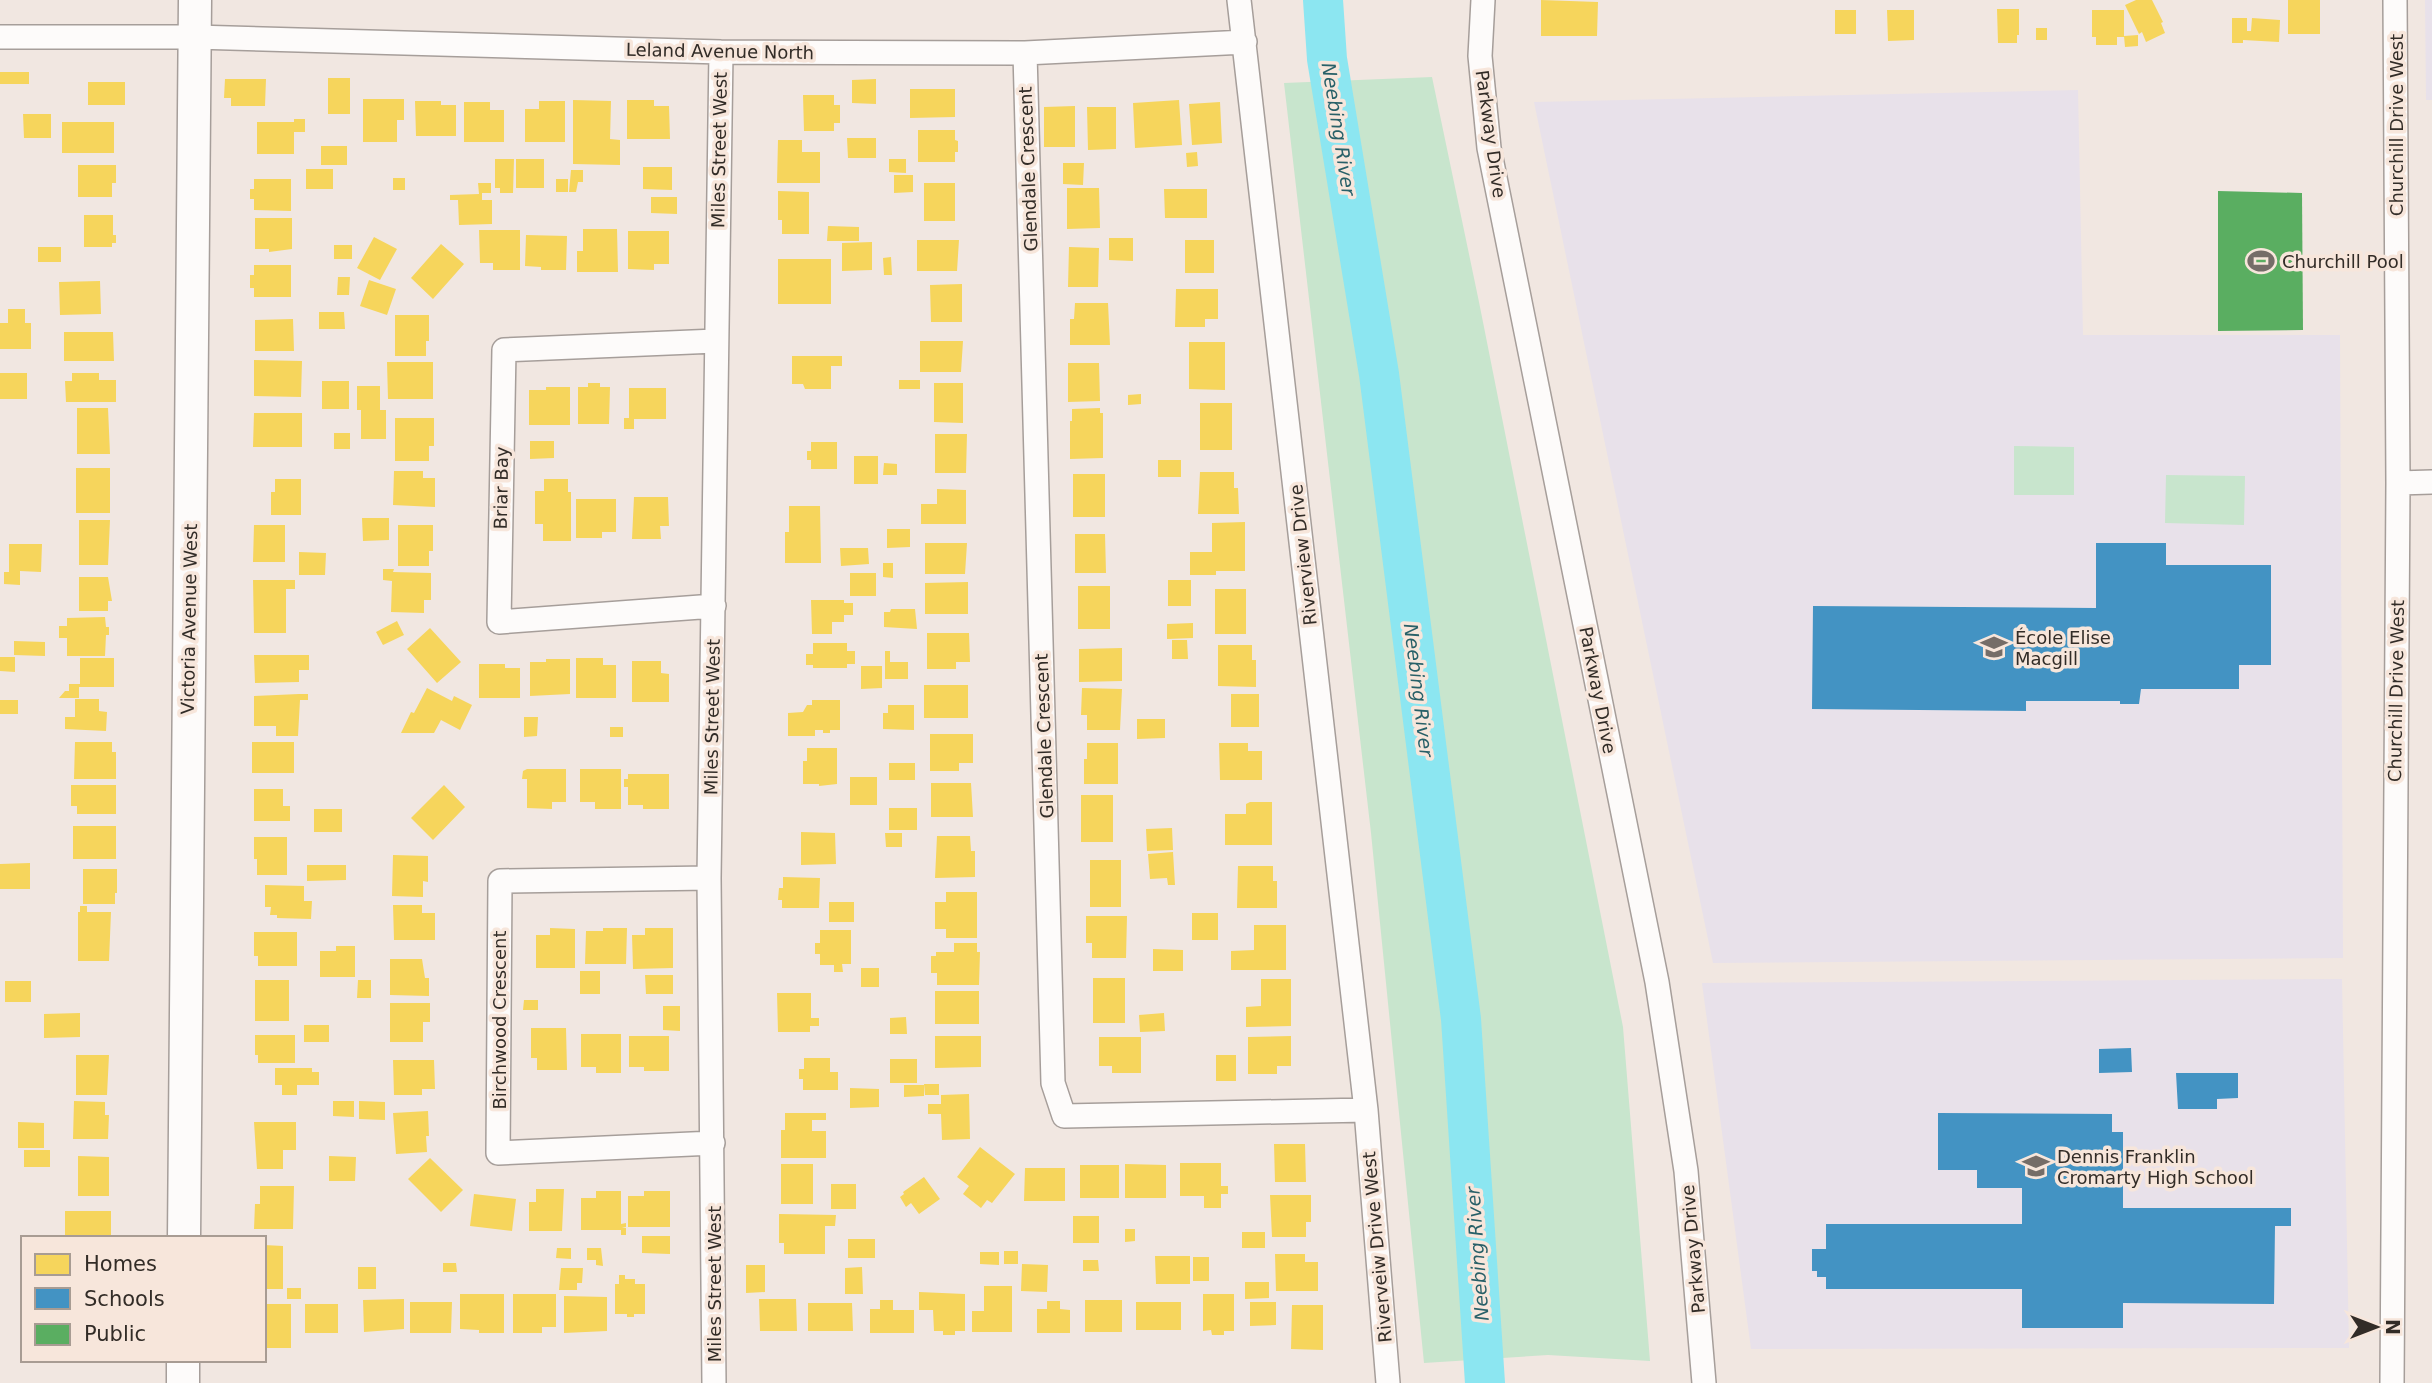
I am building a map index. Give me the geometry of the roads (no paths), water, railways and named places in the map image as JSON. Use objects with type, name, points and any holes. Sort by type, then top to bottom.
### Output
[{"type":"street","name":"Victoria Avenue West","points":[[184,1236],[195,0]]},
{"type":"street","name":"Riverview Drive","points":[[1239,0],[1366,1110]]},
{"type":"street","name":"Parkway Drive","points":[[1483,0],[1480,56],[1489,148],[1657,982],[1686,1171],[1704,1383]]},
{"type":"street","name":"Churchill Drive West","points":[[2392,1383],[2398,483],[2395,0]]},
{"type":"street","name":"Leland Avenue North","points":[[0,37],[195,37],[720,52],[1025,52],[1245,42]]},
{"type":"street","name":"Miles Street West","points":[[714,1383],[709,878],[720,52]]},
{"type":"street","name":"Glendale Crescent","points":[[1025,52],[1053,1083],[1064,1116],[1366,1110]]},
{"type":"street","name":"Briar Bay","points":[[714,606],[499,622],[504,350],[716,341]]},
{"type":"street","points":[[2398,483],[2432,482]]},
{"type":"street","name":"Birchwood Crescent","points":[[709,878],[500,881],[498,1153],[713,1143]]},
{"type":"street","name":"Riverveiw Drive West","points":[[1366,1110],[1388,1383]]},
{"type":"street","points":[[183,1362],[183,1383]]},
{"type":"waterway","name":"Neebing River","points":[[1323,0],[1327,59],[1379,374],[1461,1019],[1485,1383]]},
{"type":"place","name":"Churchill Pool","points":[[2261,261]]},
{"type":"place","name":"École Elise Macgill","points":[[1994,647]]},
{"type":"place","name":"Dennis Franklin Cromarty High School","points":[[2036,1166]]}]
